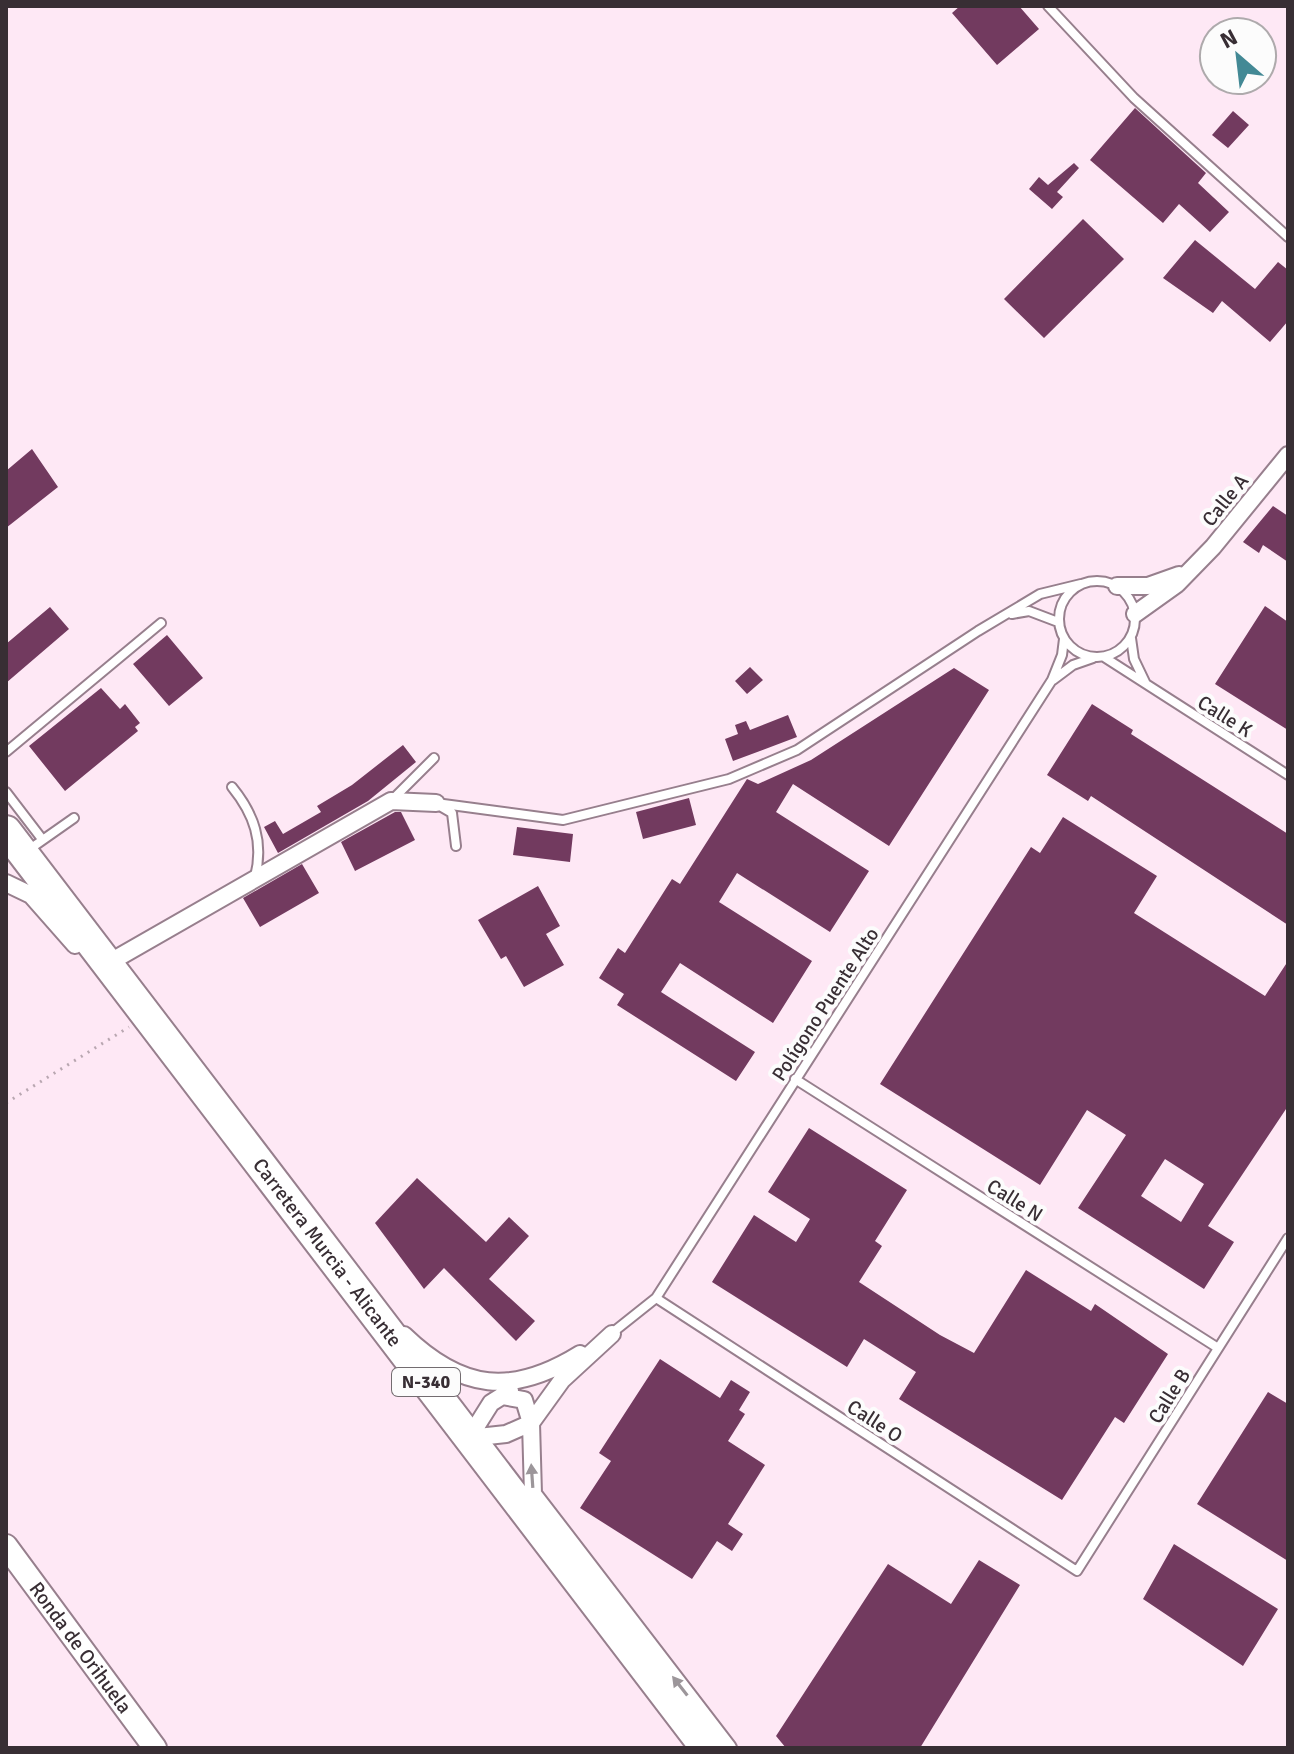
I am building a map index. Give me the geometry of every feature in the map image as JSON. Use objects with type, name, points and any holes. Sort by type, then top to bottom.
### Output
[{"type":"highway","name":"Carretera Murcia - Alicante","points":[[18,843],[105,965],[706,1748]]},
{"type":"main road","name":"Ronda de Orihuela","points":[[6,1546],[155,1748]]},
{"type":"street","name":"Calle A","points":[[1135,614],[1177,584],[1288,455]]},
{"type":"street","points":[[1117,586],[1148,586],[1191,569]]},
{"type":"street","points":[[105,965],[391,801],[436,803]]},
{"type":"street","points":[[6,883],[31,895],[113,995],[144,1016]]},
{"type":"street","points":[[341,1271],[407,1339],[448,1369],[488,1383],[528,1380]]},
{"type":"street","points":[[469,1438],[491,1403],[612,1334]]},
{"type":"street","points":[[469,1438],[506,1434],[531,1423],[562,1380],[612,1334]]},
{"type":"street","points":[[502,1396],[524,1400],[531,1423],[533,1494],[728,1748]]},
{"type":"lane","points":[[1048,6],[1134,98],[1288,237]]},
{"type":"lane","points":[[436,803],[563,820],[729,779],[797,750],[1040,594],[1093,580],[1117,586],[1126,593],[1135,614],[1131,638],[1134,659],[1146,682]]},
{"type":"lane","points":[[1081,584],[1064,599],[1058,622],[1064,639],[1072,648],[1099,657]]},
{"type":"lane","points":[[1007,614],[1029,611],[1058,622]]},
{"type":"lane","points":[[6,752],[161,623]]},
{"type":"lane","name":"Polígono Puente Alto","points":[[1052,680],[1073,665],[1124,646],[1131,638]]},
{"type":"lane","name":"Polígono Puente Alto","points":[[612,1334],[656,1298],[1052,680],[1062,655],[1064,639]]},
{"type":"lane","name":"Calle K","points":[[1099,657],[1146,682],[1288,775]]},
{"type":"lane","points":[[391,801],[434,758]]},
{"type":"lane","points":[[232,787],[252,811],[259,861],[255,877]]},
{"type":"lane","points":[[6,792],[18,843],[74,818]]},
{"type":"lane","points":[[436,803],[452,813],[456,846]]},
{"type":"lane","name":"Calle N","points":[[795,1079],[1218,1348]]},
{"type":"lane","name":"Calle B","points":[[1077,1571],[1288,1238]]},
{"type":"lane","name":"Calle O","points":[[656,1298],[1077,1571]]},
{"type":"path","points":[[6,1103],[144,1016]]},
{"type":"building","points":[[960,6],[1019,6],[1039,29],[997,65],[952,13]]},
{"type":"building","points":[[1135,108],[1206,173],[1198,183],[1229,212],[1210,232],[1179,204],[1163,223],[1090,160]]},
{"type":"building","points":[[1233,111],[1249,125],[1228,148],[1212,135]]},
{"type":"building","points":[[1074,163],[1079,168],[1057,192],[1063,197],[1052,209],[1029,189],[1039,177],[1048,185]]},
{"type":"building","points":[[1083,219],[1124,259],[1044,338],[1004,299]]},
{"type":"building","points":[[1195,240],[1255,289],[1278,262],[1288,270],[1288,321],[1270,342],[1222,301],[1213,313],[1163,278]]},
{"type":"building","points":[[32,449],[58,487],[6,528],[6,471]]},
{"type":"building","points":[[1273,506],[1288,516],[1288,562],[1263,545],[1259,553],[1243,542]]},
{"type":"building","points":[[1265,606],[1288,622],[1288,730],[1215,684]]},
{"type":"building","points":[[50,607],[69,629],[6,683],[6,644]]},
{"type":"building","points":[[167,635],[203,678],[169,706],[133,664]]},
{"type":"building","points":[[750,667],[763,680],[747,694],[735,681]]},
{"type":"building","points":[[954,668],[989,690],[889,846],[793,784],[776,812],[869,871],[830,932],[737,873],[719,902],[812,961],[773,1023],[680,963],[661,992],[755,1052],[736,1081],[617,1005],[624,994],[599,978],[618,948],[625,953],[672,879],[680,884],[747,779],[758,784],[811,760]]},
{"type":"building","points":[[101,688],[120,709],[125,704],[140,723],[135,727],[138,731],[65,791],[29,746]]},
{"type":"building","points":[[1092,704],[1133,730],[1131,734],[1288,834],[1288,925],[1091,796],[1088,801],[1047,775]]},
{"type":"building","points":[[788,715],[797,737],[733,761],[725,739],[738,734],[735,725],[746,721],[750,730]]},
{"type":"building","points":[[403,745],[416,762],[368,801],[278,853],[264,827],[275,821],[283,834],[321,812],[317,806],[352,785]]},
{"type":"building","points":[[689,798],[696,825],[643,839],[636,812]]},
{"type":"building","points":[[395,812],[401,812],[415,840],[355,871],[341,842]]},
{"type":"building","points":[[1063,817],[1157,876],[1134,913],[1265,996],[1288,961],[1288,1106],[1208,1226],[1234,1242],[1204,1289],[1078,1208],[1126,1135],[1087,1110],[1040,1185],[880,1084],[1031,847],[1040,853]],"holes":[[[1165,1159],[1204,1184],[1181,1222],[1141,1196]]]},
{"type":"building","points":[[517,827],[573,834],[570,862],[513,855]]},
{"type":"building","points":[[302,864],[319,893],[260,927],[243,898]]},
{"type":"building","points":[[538,886],[560,926],[546,934],[564,965],[524,987],[506,956],[501,959],[478,920]]},
{"type":"building","points":[[809,1128],[907,1190],[875,1241],[882,1246],[859,1282],[940,1335],[974,1353],[1026,1270],[1091,1311],[1095,1304],[1168,1354],[1124,1423],[1115,1417],[1062,1500],[899,1399],[916,1372],[864,1339],[847,1367],[712,1282],[754,1215],[796,1242],[810,1219],[768,1192]]},
{"type":"building","points":[[417,1178],[486,1242],[509,1217],[529,1236],[489,1279],[535,1321],[516,1341],[444,1268],[424,1289],[375,1223]]},
{"type":"building","points":[[660,1359],[720,1398],[731,1380],[750,1392],[739,1410],[745,1414],[728,1441],[765,1465],[728,1524],[743,1534],[732,1551],[717,1541],[692,1579],[580,1508],[611,1461],[599,1453]]},
{"type":"building","points":[[1268,1392],[1288,1404],[1288,1561],[1197,1504]]},
{"type":"building","points":[[1174,1544],[1278,1609],[1243,1666],[1143,1599]]},
{"type":"building","points":[[979,1560],[1020,1585],[920,1748],[786,1748],[776,1736],[888,1564],[951,1604]]}]
